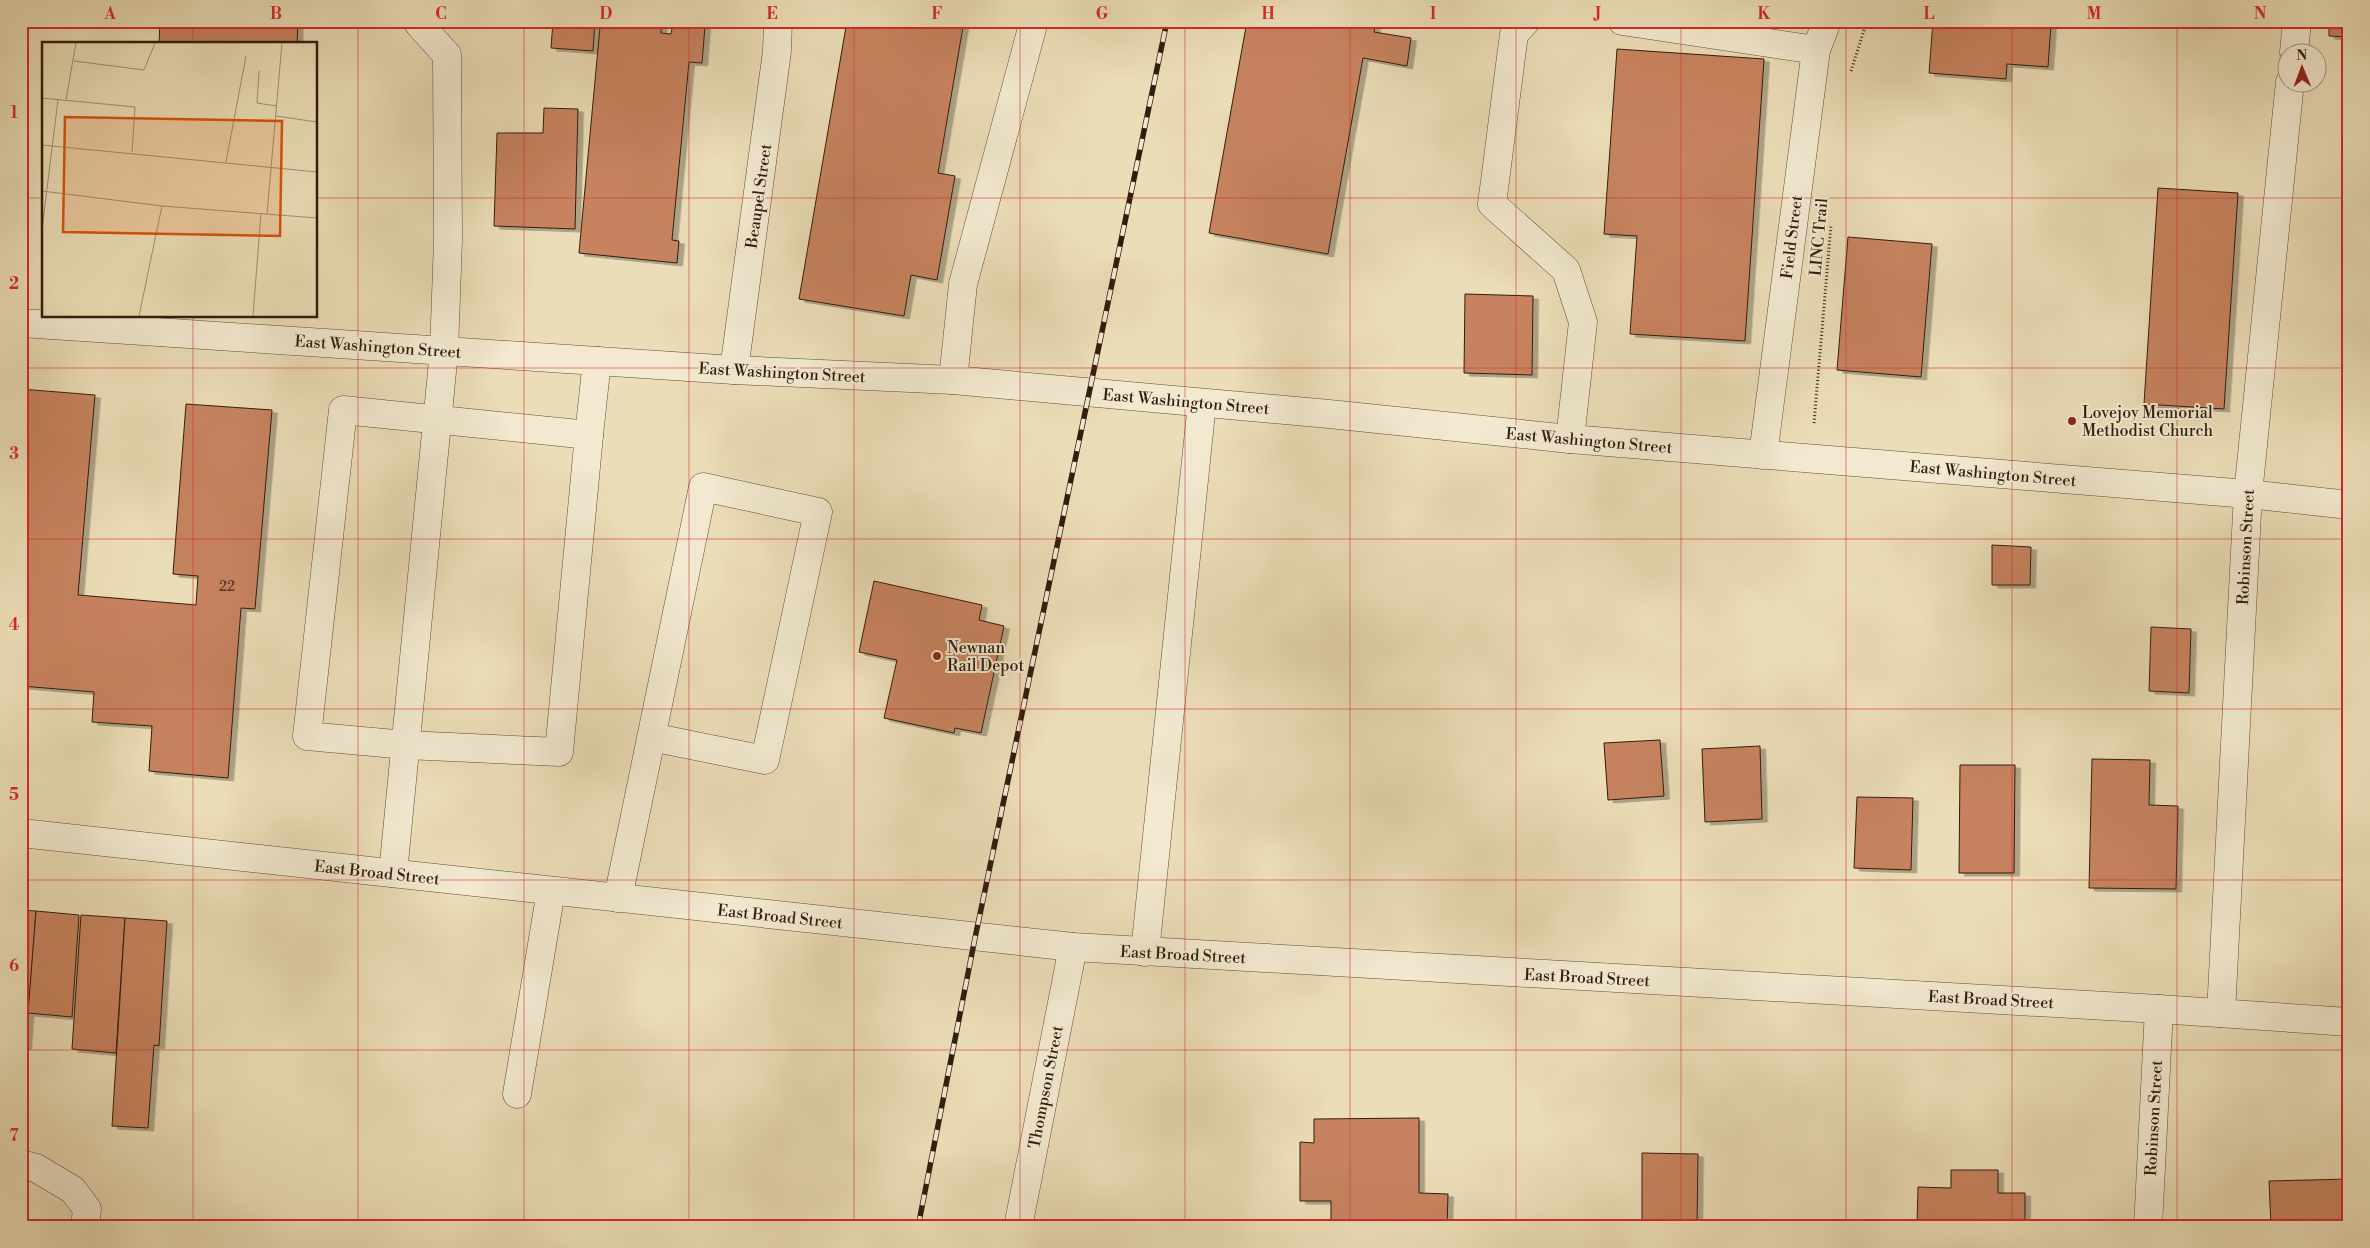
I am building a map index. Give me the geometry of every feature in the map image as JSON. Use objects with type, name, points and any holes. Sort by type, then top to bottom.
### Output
[{"type":"street","points":[[393,873],[444,351],[448,240],[447,55],[419,24],[420,21]]},
{"type":"street","name":"Beaupel Street","points":[[734,370],[777,51],[778,21]]},
{"type":"street","points":[[953,380],[963,284],[1034,21]]},
{"type":"street","points":[[1526,21],[1514,34],[1492,204],[1566,270],[1582,322],[1570,439]]},
{"type":"street","points":[[1622,21],[1816,50]]},
{"type":"street","name":"Field Street","points":[[1763,455],[1816,50],[1827,21]]},
{"type":"street","points":[[2295,42],[2297,21]]},
{"type":"street","name":"Robinson Street","points":[[2221,1013],[2248,494],[2289,92]]},
{"type":"street","name":"East Washington Street","points":[[21,323],[734,370],[953,380],[1570,439],[2248,494],[2349,505]]},
{"type":"street","points":[[589,435],[344,410],[307,736],[406,745],[559,752],[597,361]]},
{"type":"street","points":[[1145,952],[1202,403]]},
{"type":"street","points":[[618,898],[651,737],[703,487],[818,512],[765,760],[651,737]]},
{"type":"street","name":"East Broad Street","points":[[21,833],[1072,947],[2159,1009],[2349,1022]]},
{"type":"street","points":[[517,1094],[551,890]]},
{"type":"street","name":"Thompson Street","points":[[1018,1227],[1072,947]]},
{"type":"street","name":"Robinson Street","points":[[2148,1227],[2159,1009]]},
{"type":"street","points":[[21,1164],[36,1168],[73,1190],[87,1209],[85,1227]]},
{"type":"path","points":[[1848,80],[1867,21]]},
{"type":"path","name":"LINC Trail","points":[[1810,459],[1832,216]]},
{"type":"building","points":[[160,21],[298,21],[297,42],[159,42]]},
{"type":"building","points":[[553,21],[595,21],[593,51],[551,48]]},
{"type":"building","points":[[607,21],[662,21],[661,33],[671,34],[673,23],[705,26],[702,63],[689,62],[672,240],[679,241],[677,263],[579,253],[600,27],[606,28]]},
{"type":"building","points":[[847,21],[964,21],[938,173],[955,176],[937,280],[911,275],[904,316],[799,299]]},
{"type":"building","points":[[1247,21],[1376,21],[1374,32],[1411,38],[1407,66],[1363,58],[1328,254],[1209,233]]},
{"type":"building","points":[[1933,21],[2013,21],[2051,25],[2048,67],[2007,64],[2006,79],[1929,73]]},
{"type":"building","points":[[2329,21],[2349,21],[2349,37],[2329,36]]},
{"type":"building","points":[[1617,49],[1764,59],[1745,341],[1630,334],[1637,236],[1604,234]]},
{"type":"building","points":[[544,108],[578,109],[575,229],[494,226],[497,133],[543,133]]},
{"type":"building","points":[[2158,188],[2238,193],[2224,409],[2144,404]]},
{"type":"building","points":[[1848,237],[1932,244],[1921,377],[1837,370]]},
{"type":"building","points":[[1465,294],[1533,296],[1532,375],[1464,373]]},
{"type":"building","points":[[21,389],[95,395],[78,595],[196,605],[198,576],[173,574],[186,404],[272,410],[255,609],[241,608],[228,778],[149,771],[152,726],[92,722],[94,692],[21,686]]},
{"type":"building","points":[[1992,545],[2031,547],[2030,585],[1992,585]]},
{"type":"building","name":"Newnan Rail Depot","points":[[874,581],[982,605],[979,620],[1004,626],[981,733],[955,728],[954,733],[884,718],[897,660],[859,652]]},
{"type":"building","points":[[2151,627],[2191,629],[2189,693],[2149,691]]},
{"type":"building","points":[[1660,740],[1664,796],[1608,800],[1604,743]]},
{"type":"building","points":[[1760,746],[1762,819],[1705,822],[1702,749]]},
{"type":"building","points":[[2092,759],[2150,760],[2149,805],[2178,806],[2176,889],[2089,888]]},
{"type":"building","points":[[1960,765],[2015,765],[2014,873],[1959,873]]},
{"type":"building","points":[[1857,797],[1913,798],[1911,870],[1854,868]]},
{"type":"building","points":[[21,910],[36,911],[26,1047],[21,1046]]},
{"type":"building","points":[[36,911],[79,915],[72,1017],[28,1013]]},
{"type":"building","points":[[81,915],[125,918],[116,1053],[72,1049]]},
{"type":"building","points":[[125,918],[167,921],[159,1046],[154,1045],[148,1128],[112,1126]]},
{"type":"building","points":[[1419,1118],[1419,1193],[1448,1194],[1447,1227],[1331,1227],[1331,1201],[1300,1201],[1300,1142],[1314,1143],[1314,1119]]},
{"type":"building","points":[[1642,1153],[1698,1154],[1697,1227],[1642,1227]]},
{"type":"building","points":[[1951,1170],[1998,1170],[1998,1193],[2025,1193],[2025,1227],[1917,1227],[1918,1187],[1951,1188]]},
{"type":"building","points":[[2349,1179],[2349,1227],[2271,1227],[2269,1181]]},
{"type":"railway","points":[[918,1227],[975,938],[1167,21]]},
{"type":"place","name":"Lovejoy Memorial Methodist Church","points":[[2072,421]]},
{"type":"place","name":"Newnan Rail Depot","points":[[937,656]]}]
